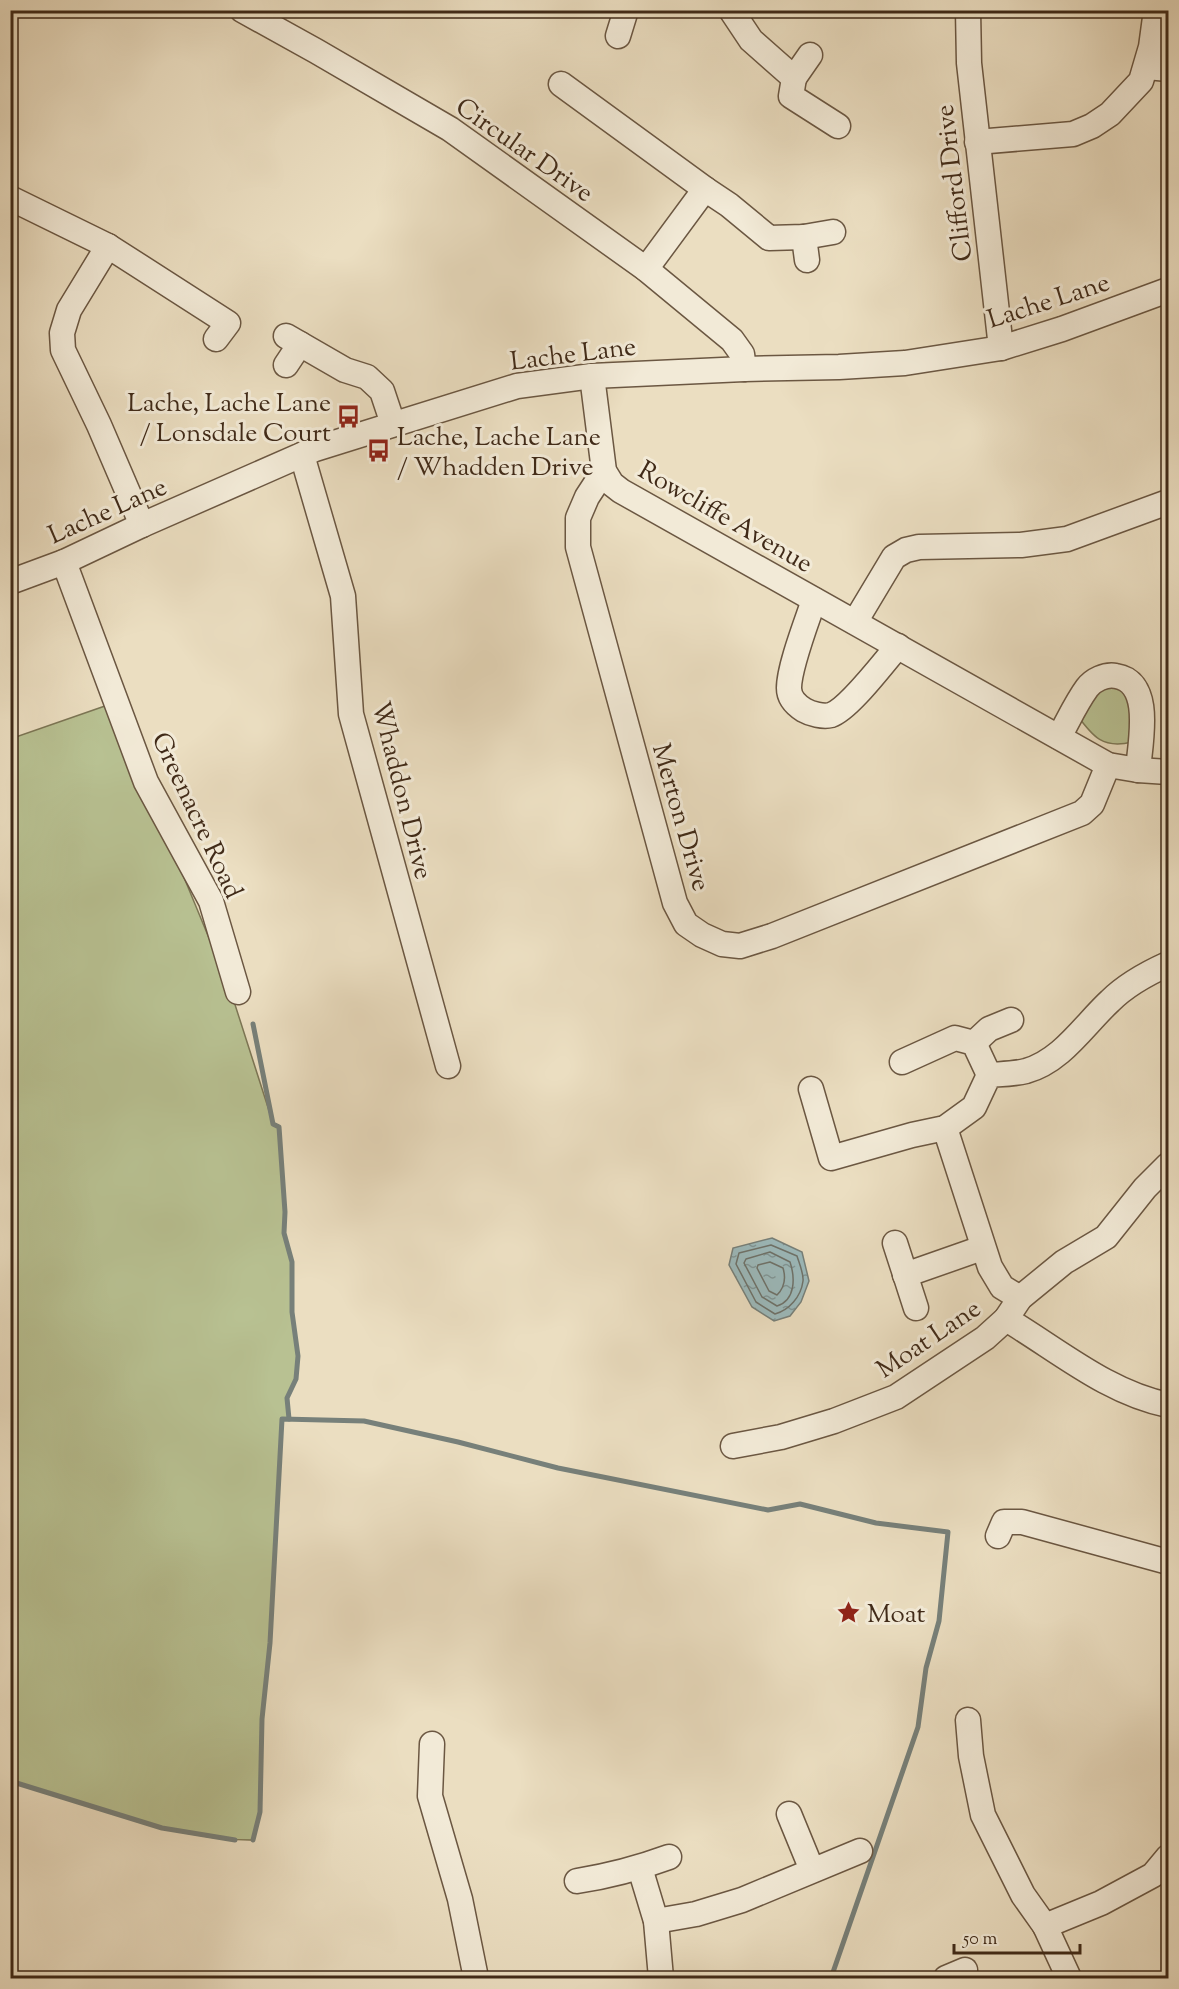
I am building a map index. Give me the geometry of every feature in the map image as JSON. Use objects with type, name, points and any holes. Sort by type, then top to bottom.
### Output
[{"type":"street","name":"Circular Drive","points":[[242,10],[450,129],[646,269],[732,340],[742,354],[744,369]]},
{"type":"street","points":[[618,36],[626,10]]},
{"type":"street","points":[[732,10],[751,40],[794,78]]},
{"type":"street","name":"Clifford Drive","points":[[969,10],[969,63],[1002,348]]},
{"type":"street","points":[[977,142],[1073,134],[1092,126],[1110,114],[1141,81],[1158,68],[1156,10]]},
{"type":"street","points":[[810,55],[794,78],[791,96],[838,126]]},
{"type":"street","points":[[561,84],[729,205],[769,238],[805,248],[833,232]]},
{"type":"street","points":[[646,269],[705,189]]},
{"type":"street","points":[[10,198],[108,246],[228,322],[216,339]]},
{"type":"street","points":[[108,246],[69,310],[62,333],[63,350],[99,425],[142,525]]},
{"type":"street","name":"Lache Lane","points":[[10,582],[64,562],[302,455],[517,386],[592,376],[905,363],[1002,348],[1062,329],[1168,290]]},
{"type":"street","points":[[286,365],[293,340],[345,370],[368,377],[381,391],[393,424]]},
{"type":"street","name":"Rowcliffe Avenue","points":[[592,376],[604,471],[612,484],[621,491],[1108,765],[1168,772]]},
{"type":"street","name":"Whaddon Drive","points":[[302,455],[343,596],[351,714],[448,1066]]},
{"type":"street","name":"Merton Drive","points":[[604,471],[587,497],[578,518],[578,547],[675,903],[686,924],[702,935],[722,944],[740,946],[772,936],[1082,813],[1092,804],[1108,765]]},
{"type":"street","points":[[855,622],[894,557],[906,550],[919,547],[1021,545],[1067,539],[1168,502]]},
{"type":"street","name":"Greenacre Road","points":[[64,562],[146,782],[211,901],[238,993]]},
{"type":"street","name":"Rowcliffe Avenue","points":[[814,600],[800,642],[789,690],[793,701],[806,711],[821,715],[831,714],[848,704],[898,646]]},
{"type":"street","points":[[1059,737],[1088,687],[1107,676],[1124,678],[1133,684],[1141,701],[1138,770]]},
{"type":"street","points":[[989,1075],[1026,1071],[1052,1058],[1075,1038],[1111,999],[1130,985],[1168,964]]},
{"type":"street","points":[[974,1043],[989,1029],[1011,1020]]},
{"type":"street","points":[[902,1062],[955,1038],[974,1043]]},
{"type":"street","points":[[974,1043],[989,1075]]},
{"type":"street","points":[[811,1089],[831,1158],[945,1128],[974,1107],[989,1075]]},
{"type":"street","points":[[945,1128],[990,1267],[1002,1287],[1020,1298]]},
{"type":"street","name":"Moat Lane","points":[[733,1446],[780,1437],[834,1421],[896,1397],[985,1338],[1006,1319],[1020,1298],[1064,1262],[1106,1237],[1144,1188],[1168,1165]]},
{"type":"street","points":[[896,1243],[916,1308]]},
{"type":"street","points":[[905,1275],[982,1248]]},
{"type":"street","points":[[1006,1319],[1081,1368],[1138,1396],[1168,1405]]},
{"type":"street","points":[[998,1536],[1004,1522],[1022,1522],[1168,1562]]},
{"type":"street","points":[[968,1720],[971,1756],[983,1815],[1023,1895],[1045,1926],[1069,1978]]},
{"type":"street","points":[[432,1744],[430,1796],[460,1899],[476,1978]]},
{"type":"street","points":[[789,1814],[812,1870]]},
{"type":"street","points":[[656,1921],[696,1914],[742,1899],[860,1851]]},
{"type":"street","points":[[577,1881],[640,1868],[669,1857]]},
{"type":"street","points":[[1045,1926],[1101,1904],[1153,1875],[1168,1857]]},
{"type":"street","points":[[640,1868],[656,1921],[661,1978]]},
{"type":"green space","points":[[1109,680],[1132,694],[1132,742],[1113,744],[1106,742],[1094,735],[1077,715]]},
{"type":"green space","points":[[105,706],[183,875],[230,989],[273,1123],[279,1127],[285,1212],[284,1233],[292,1262],[292,1312],[298,1356],[296,1379],[287,1398],[289,1419],[282,1420],[270,1643],[262,1719],[260,1812],[253,1840],[222,1839],[160,1827],[11,1781],[10,739]]},
{"type":"water","points":[[772,1238],[802,1252],[809,1281],[801,1302],[790,1316],[774,1321],[752,1307],[729,1265],[733,1248]]},
{"type":"waterway","points":[[253,1024],[273,1124],[279,1127],[285,1212],[284,1233],[292,1262],[292,1312],[298,1356],[296,1379],[287,1398],[289,1419]]},
{"type":"waterway","points":[[253,1840],[260,1812],[262,1719],[270,1643],[282,1419],[364,1421],[558,1468],[768,1510],[800,1504],[876,1523],[948,1532],[939,1621],[926,1668],[918,1727],[831,1978]]},
{"type":"waterway","points":[[10,1781],[162,1828],[235,1840]]},
{"type":"place","name":"Lache, Lache Lane / Lonsdale Court","points":[[349,417]]},
{"type":"place","name":"Lache, Lache Lane / Whadden Drive","points":[[379,451]]},
{"type":"place","name":"Moat","points":[[849,1613]]}]
